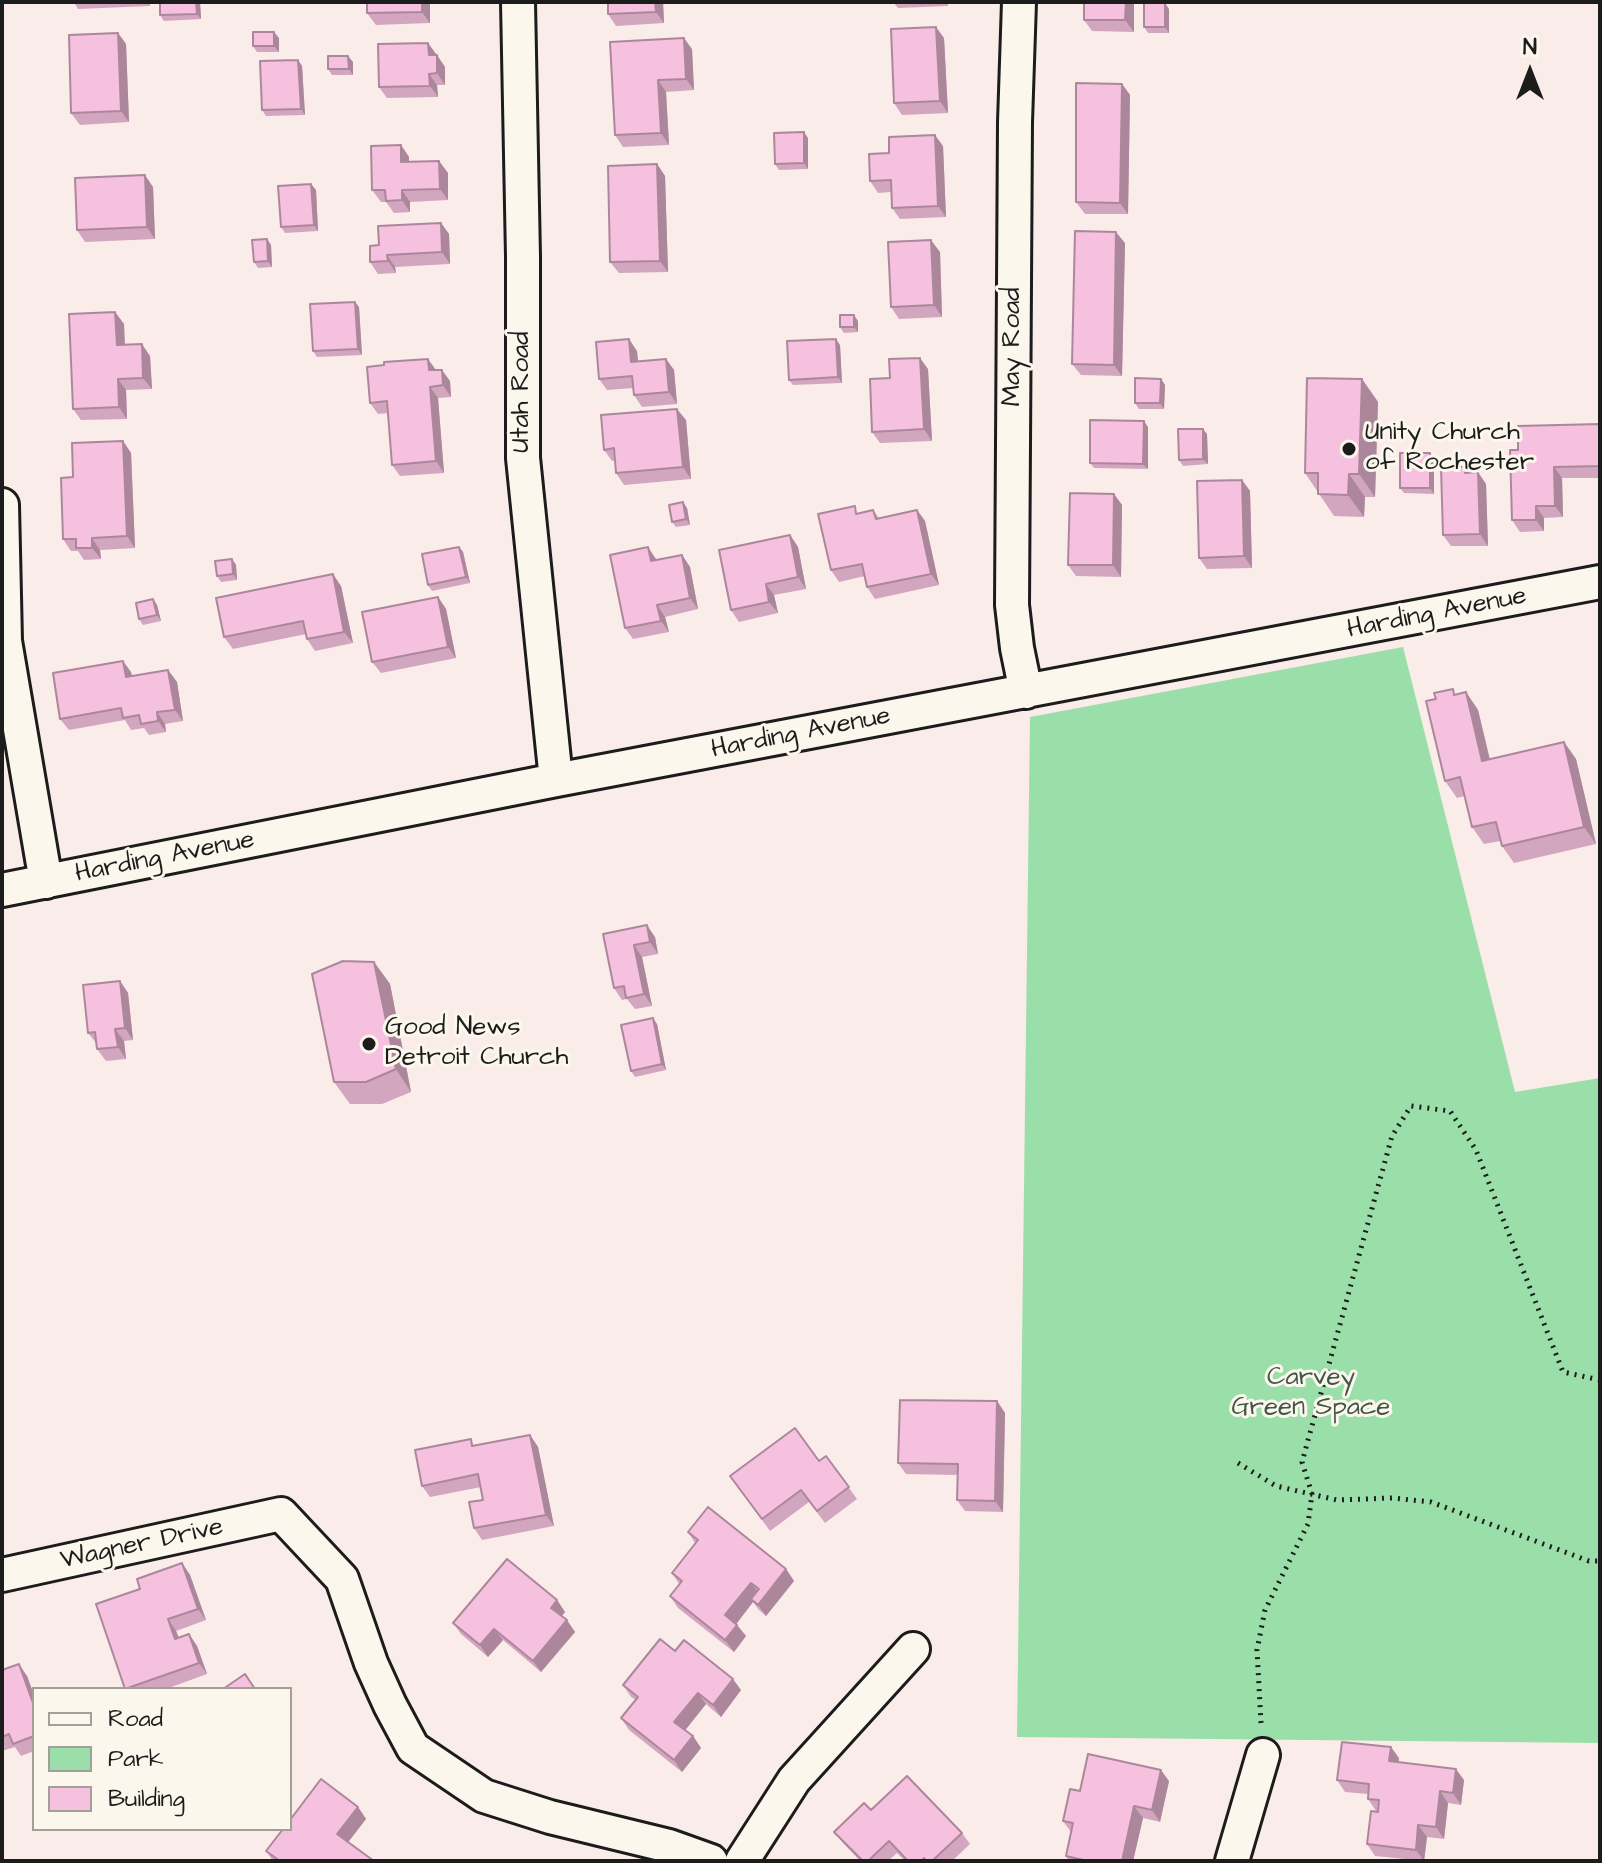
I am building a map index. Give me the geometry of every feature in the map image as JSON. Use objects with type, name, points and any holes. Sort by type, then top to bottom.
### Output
[{"type":"street","name":"Utah Road","points":[[518,2],[523,458],[556,780]]},
{"type":"street","name":"May Road","points":[[1019,2],[1015,138],[1012,605],[1026,692]]},
{"type":"street","points":[[2,505],[5,641],[46,882]]},
{"type":"street","name":"Harding Avenue","points":[[2,890],[556,780],[1600,582]]},
{"type":"street","name":"Wagner Drive","points":[[2,1575],[281,1514],[342,1579],[371,1663],[413,1748],[484,1796],[550,1817],[669,1846],[711,1861]]},
{"type":"street","points":[[742,1861],[794,1780],[913,1649]]},
{"type":"street","points":[[1232,1861],[1263,1755]]},
{"type":"path","points":[[1263,1755],[1257,1650],[1265,1610],[1308,1524],[1312,1494],[1302,1462],[1392,1136],[1411,1106],[1450,1111],[1476,1150],[1563,1372],[1600,1380]]},
{"type":"path","points":[[1238,1463],[1276,1486],[1337,1500],[1392,1498],[1431,1502],[1589,1561],[1600,1561]]},
{"type":"green space","name":"Carvey Green Space","points":[[1403,647],[1515,1092],[1600,1078],[1600,1743],[1017,1737],[1030,717]]},
{"type":"building","points":[[160,2],[196,2],[197,14],[160,15]]},
{"type":"building","points":[[367,2],[422,2],[422,12],[367,13]]},
{"type":"building","points":[[608,2],[655,2],[656,12],[608,14]]},
{"type":"building","points":[[1084,2],[1126,2],[1125,20],[1084,20]]},
{"type":"building","points":[[1144,2],[1165,3],[1165,27],[1144,27]]},
{"type":"building","points":[[936,27],[940,101],[894,103],[891,29]]},
{"type":"building","points":[[253,32],[274,32],[274,46],[253,46]]},
{"type":"building","points":[[118,33],[121,111],[71,113],[69,35]]},
{"type":"building","points":[[684,38],[686,79],[658,80],[661,133],[615,135],[610,42]]},
{"type":"building","points":[[428,43],[429,55],[437,55],[437,73],[429,74],[430,86],[379,87],[378,44]]},
{"type":"building","points":[[328,56],[348,56],[349,69],[328,69]]},
{"type":"building","points":[[298,60],[301,109],[262,110],[260,61]]},
{"type":"building","points":[[1076,83],[1122,84],[1120,203],[1076,202]]},
{"type":"building","points":[[804,132],[804,163],[775,164],[774,133]]},
{"type":"building","points":[[935,135],[938,206],[892,208],[891,180],[870,181],[869,154],[889,153],[889,137]]},
{"type":"building","points":[[401,145],[401,162],[439,161],[440,189],[402,190],[402,200],[386,201],[385,190],[372,190],[371,146]]},
{"type":"building","points":[[657,164],[660,261],[610,262],[608,166]]},
{"type":"building","points":[[145,175],[147,227],[77,230],[75,178]]},
{"type":"building","points":[[311,184],[314,225],[281,227],[278,186]]},
{"type":"building","points":[[441,223],[442,252],[387,255],[388,261],[370,262],[370,246],[379,245],[378,226]]},
{"type":"building","points":[[1075,231],[1116,232],[1114,365],[1072,364]]},
{"type":"building","points":[[267,239],[268,261],[254,262],[252,240]]},
{"type":"building","points":[[931,240],[934,305],[891,307],[888,242]]},
{"type":"building","points":[[355,302],[358,349],[313,351],[310,304]]},
{"type":"building","points":[[115,312],[117,345],[142,344],[143,378],[118,379],[119,407],[73,409],[69,314]]},
{"type":"building","points":[[840,315],[854,315],[854,327],[840,327]]},
{"type":"building","points":[[629,339],[631,362],[666,359],[669,392],[634,395],[632,376],[599,379],[596,342]]},
{"type":"building","points":[[836,339],[838,377],[789,380],[787,341]]},
{"type":"building","points":[[920,358],[924,429],[872,432],[870,379],[890,378],[889,359]]},
{"type":"building","points":[[428,359],[429,370],[442,370],[443,385],[430,387],[436,461],[392,465],[387,401],[370,403],[367,367],[384,365],[384,362]]},
{"type":"building","points":[[1135,378],[1161,379],[1160,403],[1135,403]]},
{"type":"building","points":[[1307,378],[1362,379],[1359,474],[1349,474],[1348,495],[1318,494],[1318,473],[1305,473]]},
{"type":"building","points":[[677,409],[683,467],[616,473],[614,448],[604,450],[601,415]]},
{"type":"building","points":[[1090,420],[1144,421],[1143,464],[1090,463]]},
{"type":"building","points":[[1600,424],[1600,466],[1554,467],[1555,506],[1536,506],[1536,520],[1512,520],[1510,450],[1518,450],[1518,426]]},
{"type":"building","points":[[1178,429],[1203,429],[1203,459],[1179,460]]},
{"type":"building","points":[[123,441],[127,536],[92,538],[92,548],[76,548],[76,539],[63,539],[61,478],[73,477],[72,443]]},
{"type":"building","points":[[1400,453],[1430,453],[1430,488],[1400,488]]},
{"type":"building","points":[[1441,467],[1465,467],[1465,473],[1478,472],[1480,534],[1443,535]]},
{"type":"building","points":[[1242,480],[1244,556],[1199,558],[1197,481]]},
{"type":"building","points":[[1070,493],[1114,494],[1113,565],[1068,565]]},
{"type":"building","points":[[683,502],[686,519],[672,522],[669,505]]},
{"type":"building","points":[[855,506],[856,514],[873,510],[876,519],[917,510],[931,574],[867,587],[862,564],[831,570],[818,514]]},
{"type":"building","points":[[790,535],[798,577],[766,584],[769,602],[731,610],[719,550]]},
{"type":"building","points":[[459,547],[466,577],[428,585],[422,554]]},
{"type":"building","points":[[648,547],[651,561],[682,555],[690,598],[657,605],[661,621],[625,628],[610,555]]},
{"type":"building","points":[[232,559],[233,574],[217,576],[215,561]]},
{"type":"building","points":[[333,574],[344,632],[307,639],[303,621],[224,637],[216,598]]},
{"type":"building","points":[[438,597],[448,647],[372,662],[362,612]]},
{"type":"building","points":[[153,599],[157,615],[139,619],[136,603]]},
{"type":"building","points":[[123,661],[126,677],[168,670],[175,710],[157,712],[158,721],[141,724],[139,715],[123,718],[121,708],[60,719],[53,673]]},
{"type":"building","points":[[1453,689],[1454,695],[1466,692],[1482,761],[1564,742],[1584,827],[1502,846],[1496,822],[1472,827],[1460,777],[1445,781],[1426,701],[1436,699],[1434,693]]},
{"type":"building","points":[[647,925],[650,942],[634,945],[644,994],[626,998],[624,986],[614,988],[603,934]]},
{"type":"building","name":"Good News Detroit Church","points":[[343,961],[374,962],[396,1069],[366,1082],[334,1082],[312,974]]},
{"type":"building","points":[[120,981],[125,1028],[115,1029],[118,1047],[97,1049],[95,1032],[88,1033],[83,985]]},
{"type":"building","points":[[653,1018],[662,1064],[631,1071],[621,1025]]},
{"type":"building","points":[[900,1400],[997,1401],[995,1501],[957,1500],[958,1464],[898,1463]]},
{"type":"building","points":[[795,1428],[819,1461],[826,1456],[849,1487],[817,1511],[801,1490],[762,1519],[730,1476]]},
{"type":"building","points":[[530,1435],[546,1515],[474,1528],[469,1502],[483,1500],[478,1474],[422,1486],[415,1450],[471,1439],[472,1446]]},
{"type":"building","points":[[708,1507],[786,1569],[758,1605],[751,1599],[759,1589],[751,1583],[725,1615],[737,1625],[725,1640],[670,1596],[682,1581],[672,1573],[698,1540],[688,1532]]},
{"type":"building","points":[[507,1559],[557,1600],[551,1608],[567,1620],[533,1661],[494,1629],[480,1645],[453,1623]]},
{"type":"building","points":[[182,1563],[198,1609],[168,1619],[175,1639],[189,1634],[199,1663],[124,1687],[96,1604],[140,1589],[137,1579]]},
{"type":"building","points":[[660,1639],[675,1651],[684,1640],[733,1679],[713,1705],[698,1693],[674,1722],[693,1736],[674,1760],[621,1718],[638,1697],[623,1685]]},
{"type":"building","points":[[19,1664],[32,1700],[32,1737],[13,1744],[9,1734],[2,1737],[2,1670]]},
{"type":"building","points":[[245,1674],[254,1687],[226,1687]]},
{"type":"building","points":[[1342,1742],[1391,1747],[1389,1761],[1456,1769],[1453,1793],[1440,1791],[1436,1827],[1418,1825],[1416,1850],[1367,1844],[1371,1811],[1378,1812],[1379,1800],[1368,1799],[1369,1784],[1337,1780]]},
{"type":"building","points":[[1088,1754],[1161,1770],[1152,1810],[1134,1806],[1122,1861],[1088,1861],[1066,1856],[1073,1823],[1063,1821],[1070,1789],[1080,1791]]},
{"type":"building","points":[[907,1776],[962,1833],[932,1861],[924,1858],[908,1861],[889,1841],[868,1861],[863,1861],[834,1832],[864,1803],[871,1810]]},
{"type":"building","points":[[321,1779],[358,1807],[337,1834],[374,1861],[280,1861],[266,1851],[281,1831],[292,1831],[292,1817]]},
{"type":"place","name":"Unity Church of Rochester","points":[[1349,449]]},
{"type":"place","name":"Good News Detroit Church","points":[[369,1044]]}]
